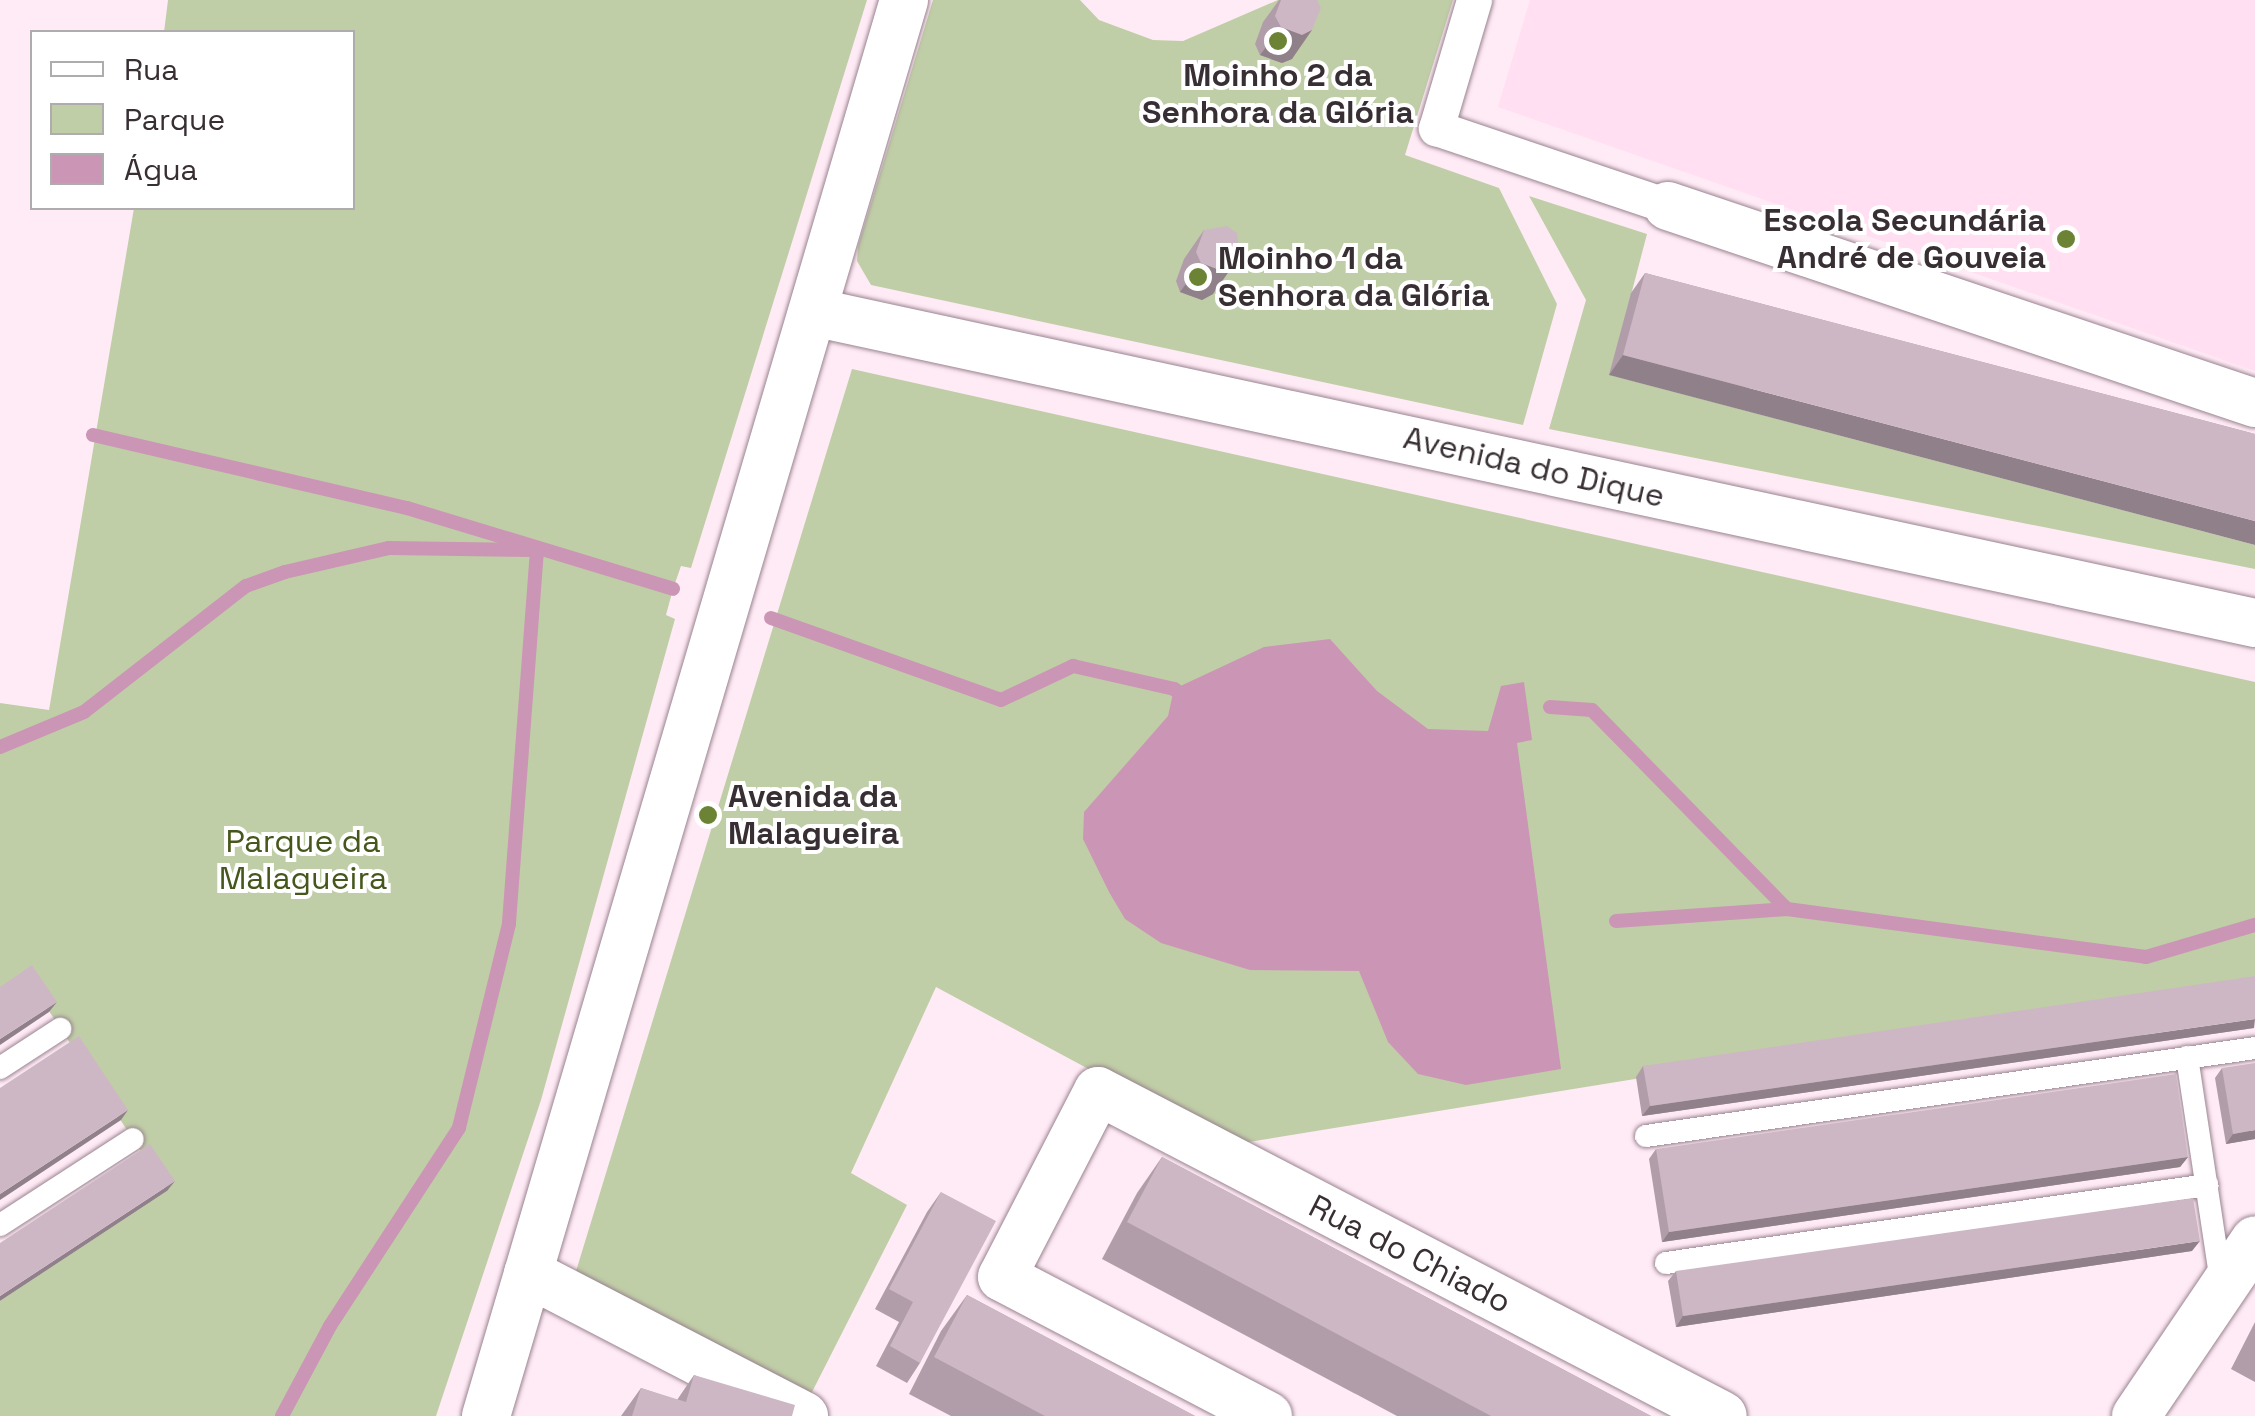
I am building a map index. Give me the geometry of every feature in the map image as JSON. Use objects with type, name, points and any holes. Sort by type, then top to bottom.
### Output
[{"type":"street","points":[[486,1416],[904,0]]},
{"type":"street","points":[[1474,0],[1436,128],[2255,403]]},
{"type":"street","name":"Avenida do Dique","points":[[814,312],[2255,623]]},
{"type":"street","name":"Rua do Chiado","points":[[1268,1416],[1002,1277],[1098,1091],[1694,1410]]},
{"type":"street","points":[[2148,1412],[2255,1240]]},
{"type":"street","points":[[528,1273],[804,1416]]},
{"type":"lane","points":[[0,1068],[60,1029]]},
{"type":"lane","points":[[1646,1136],[2255,1048]]},
{"type":"lane","points":[[2187,1057],[2222,1290]]},
{"type":"lane","points":[[0,1225],[133,1139]]},
{"type":"lane","points":[[1666,1263],[2207,1185]]},
{"type":"shaded area","name":"Escola Secundária André de Gouveia","points":[[1530,0],[2255,0],[2255,371],[1498,107]]},
{"type":"green space","name":"Parque da Malagueira","points":[[168,0],[867,0],[691,568],[681,566],[673,589],[666,615],[675,619],[541,1100],[436,1416],[0,1416],[0,1301],[167,1191],[26,976],[0,992],[0,703],[49,710],[134,210],[355,210],[355,30],[164,30]]},
{"type":"green space","points":[[933,0],[1080,0],[1099,20],[1153,40],[1183,41],[1278,0],[1453,0],[1405,155],[1499,188],[1557,304],[1523,425],[871,285],[857,261],[858,246]]},
{"type":"green space","points":[[1529,196],[1647,234],[1610,375],[2255,545],[2255,569],[1549,429],[1586,300]]},
{"type":"green space","points":[[852,369],[2255,682],[2255,978],[1230,1145],[936,987],[851,1173],[907,1205],[809,1398],[573,1281]]},
{"type":"water","points":[[1330,639],[1377,691],[1428,729],[1488,731],[1501,686],[1524,682],[1532,740],[1517,743],[1561,1069],[1466,1085],[1418,1074],[1388,1042],[1359,971],[1250,970],[1161,943],[1125,919],[1109,892],[1083,839],[1084,812],[1168,716],[1174,689],[1264,647]]},
{"type":"building","points":[[1281,0],[1317,0],[1321,8],[1312,30],[1302,35],[1281,27],[1275,16]]},
{"type":"building","points":[[1227,226],[1237,233],[1240,256],[1233,266],[1222,271],[1201,263],[1196,252],[1204,230]]},
{"type":"building","points":[[1645,273],[2255,434],[2255,521],[1623,355]]},
{"type":"building","points":[[32,965],[57,1002],[0,1039],[0,987]]},
{"type":"building","points":[[2255,976],[2255,1019],[1650,1106],[1643,1066]]},
{"type":"building","points":[[79,1036],[128,1110],[0,1194],[0,1088]]},
{"type":"building","points":[[2255,1063],[2255,1130],[2233,1134],[2222,1068]]},
{"type":"building","points":[[2176,1074],[2188,1157],[1669,1232],[1656,1149]]},
{"type":"building","points":[[150,1144],[175,1181],[0,1296],[0,1243]]},
{"type":"building","points":[[1162,1157],[1651,1416],[1491,1416],[1127,1222]]},
{"type":"building","points":[[941,1192],[996,1221],[920,1363],[890,1346],[913,1302],[889,1289]]},
{"type":"building","points":[[2193,1198],[2200,1241],[1683,1316],[1676,1271]]},
{"type":"building","points":[[967,1295],[1195,1416],[1045,1416],[934,1357]]},
{"type":"building","points":[[694,1375],[795,1405],[792,1416],[632,1416],[641,1388],[686,1402]]},
{"type":"waterway","points":[[93,435],[407,508],[673,589]]},
{"type":"waterway","points":[[0,747],[84,712],[246,586],[285,572],[389,548],[537,550],[509,924],[459,1128],[330,1326],[282,1416]]},
{"type":"waterway","points":[[771,618],[1001,700],[1073,666],[1174,689],[1188,699]]},
{"type":"waterway","points":[[1550,707],[1592,710],[1787,909]]},
{"type":"waterway","points":[[1616,921],[1787,909],[2146,957],[2255,925]]},
{"type":"place","name":"Moinho 2 da Senhora da Glória","points":[[1278,41]]},
{"type":"place","name":"Escola Secundária André de Gouveia","points":[[2066,239]]},
{"type":"place","name":"Moinho 1 da Senhora da Glória","points":[[1198,277]]},
{"type":"place","name":"Avenida da Malagueira","points":[[708,815]]}]
